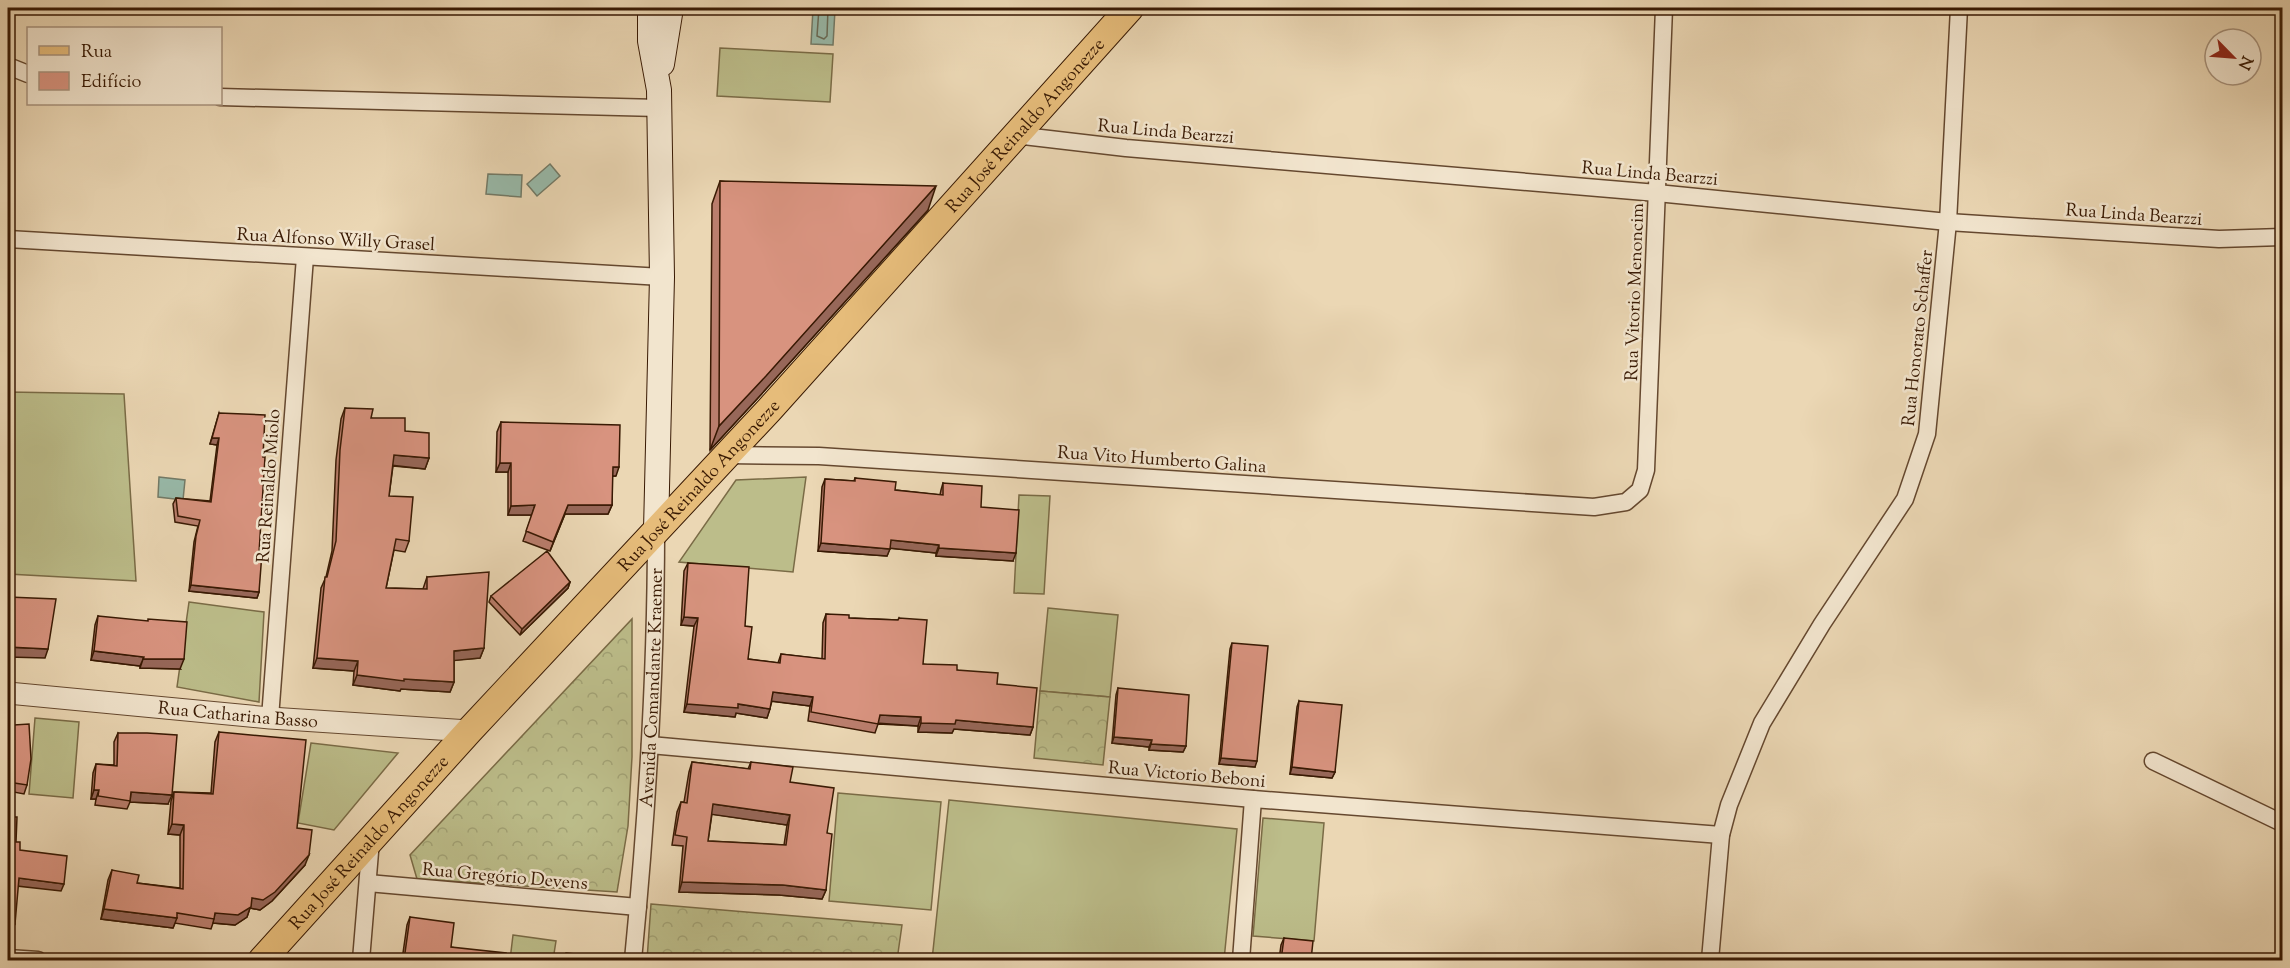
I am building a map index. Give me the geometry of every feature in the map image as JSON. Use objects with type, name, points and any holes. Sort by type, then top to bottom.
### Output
[{"type":"main road","name":"Avenida Comandante Kraemer","points":[[650,8],[650,41],[659,99],[662,277],[656,530]]},
{"type":"main road","name":"Avenida Comandante Kraemer","points":[[659,99],[670,8]]},
{"type":"main road","name":"Rua José Reinaldo Angonezze","points":[[262,960],[469,731],[727,455],[1130,8]]},
{"type":"street","name":"Rua Vitorio Menoncim","points":[[1594,507],[1626,502],[1640,490],[1646,470],[1664,8]]},
{"type":"street","name":"Rua Honorato Schaffer","points":[[1710,960],[1721,835],[1730,805],[1762,723],[1822,624],[1905,499],[1927,434],[1948,222],[1959,8]]},
{"type":"street","points":[[8,66],[27,74]]},
{"type":"street","points":[[222,97],[659,99]]},
{"type":"street","name":"Rua Linda Bearzzi","points":[[1015,135],[1126,148],[1657,193],[1948,222],[2219,239],[2283,237]]},
{"type":"street","name":"Rua Alfonso Willy Grasel","points":[[8,239],[662,277]]},
{"type":"street","name":"Rua Reinaldo Miolo","points":[[270,718],[305,257]]},
{"type":"street","name":"Rua Vito Humberto Galina","points":[[727,455],[819,456],[1594,507]]},
{"type":"street","name":"Avenida Comandante Kraemer","points":[[633,960],[650,745],[656,607],[656,530]]},
{"type":"street","name":"Rua Catharina Basso","points":[[8,693],[270,718],[469,731]]},
{"type":"street","name":"Rua Victorio Beboni","points":[[650,745],[1253,799],[1616,829],[1721,835]]},
{"type":"street","points":[[2153,761],[2283,823]]},
{"type":"street","points":[[1241,960],[1253,799]]},
{"type":"street","points":[[361,960],[371,840]]},
{"type":"street","name":"Rua Gregório Devens","points":[[368,883],[638,907]]},
{"type":"street","points":[[8,958],[38,960]]},
{"type":"green space","points":[[720,48],[833,54],[830,102],[717,96]]},
{"type":"green space","points":[[8,392],[124,394],[136,581],[8,574]]},
{"type":"green space","points":[[806,477],[793,572],[679,562],[736,480]]},
{"type":"green space","points":[[1019,495],[1050,496],[1044,594],[1014,593]]},
{"type":"green space","points":[[189,602],[264,612],[259,702],[177,687]]},
{"type":"green space","points":[[1048,608],[1118,615],[1110,697],[1040,691]]},
{"type":"green space","points":[[632,619],[632,757],[628,826],[617,892],[417,879],[410,855]]},
{"type":"green space","points":[[1040,691],[1110,697],[1103,765],[1034,758]]},
{"type":"green space","points":[[35,718],[79,722],[73,798],[29,794]]},
{"type":"green space","points":[[311,743],[398,753],[334,830],[298,823]]},
{"type":"green space","points":[[838,793],[941,802],[931,910],[829,901]]},
{"type":"green space","points":[[949,800],[1237,829],[1224,960],[932,960]]},
{"type":"green space","points":[[1263,818],[1324,823],[1314,941],[1253,936]]},
{"type":"green space","points":[[651,904],[902,925],[897,960],[647,960]]},
{"type":"green space","points":[[513,935],[556,941],[553,960],[510,960]]},
{"type":"water","points":[[813,9],[835,10],[833,45],[811,44]]},
{"type":"water","points":[[550,164],[560,176],[537,196],[527,184]]},
{"type":"water","points":[[488,174],[522,175],[521,197],[486,194]]},
{"type":"water","points":[[159,477],[185,480],[183,500],[158,497]]},
{"type":"building","points":[[720,181],[936,186],[719,426]]},
{"type":"building","points":[[345,408],[373,409],[371,418],[405,418],[405,431],[429,433],[429,458],[394,455],[389,496],[413,497],[409,541],[396,539],[386,588],[427,589],[427,577],[489,572],[484,648],[454,651],[454,682],[404,679],[404,681],[357,675],[358,661],[317,658],[325,577],[327,577],[336,541],[340,450]]},
{"type":"building","points":[[219,413],[265,415],[259,592],[191,585],[200,520],[178,516],[176,498],[211,502],[219,438],[212,438]]},
{"type":"building","points":[[501,422],[620,425],[619,467],[613,467],[612,505],[568,505],[553,542],[526,531],[535,505],[511,506],[511,463],[500,463]]},
{"type":"building","points":[[855,478],[896,482],[895,490],[943,495],[943,483],[982,486],[981,507],[1019,510],[1016,553],[939,548],[939,545],[891,540],[890,549],[821,543],[825,479],[855,481]]},
{"type":"building","points":[[547,551],[570,582],[522,629],[491,596]]},
{"type":"building","points":[[688,563],[749,567],[745,626],[752,627],[748,659],[780,663],[781,654],[825,659],[826,614],[849,615],[849,618],[927,620],[923,664],[957,665],[957,670],[998,673],[997,684],[1037,688],[1033,727],[956,720],[955,724],[921,723],[921,717],[880,715],[878,724],[811,712],[813,697],[773,692],[770,709],[738,704],[738,708],[687,704],[698,618],[684,617]]},
{"type":"building","points":[[8,597],[56,599],[48,649],[8,647]]},
{"type":"building","points":[[98,616],[187,622],[184,659],[143,659],[144,657],[94,651]]},
{"type":"building","points":[[1232,643],[1268,646],[1257,761],[1221,758]]},
{"type":"building","points":[[1118,688],[1189,695],[1186,746],[1151,744],[1152,740],[1114,737]]},
{"type":"building","points":[[1299,701],[1342,705],[1335,772],[1292,767]]},
{"type":"building","points":[[8,719],[14,719],[14,725],[29,724],[31,759],[27,785],[8,782]]},
{"type":"building","points":[[219,732],[306,740],[297,828],[312,830],[309,855],[275,892],[263,900],[252,898],[251,907],[238,915],[215,913],[214,919],[177,913],[177,918],[104,909],[112,870],[139,875],[137,883],[183,889],[184,825],[172,824],[174,792],[213,794]]},
{"type":"building","points":[[118,733],[177,735],[172,795],[131,792],[130,801],[98,796],[99,790],[94,790],[96,764],[117,766]]},
{"type":"building","points":[[692,762],[750,769],[751,762],[793,767],[790,782],[834,788],[827,833],[832,834],[826,890],[783,885],[682,882],[687,837],[675,835],[681,802],[687,803]],"holes":[[[713,804],[790,815],[786,845],[708,841]]]},
{"type":"building","points":[[8,817],[17,817],[16,842],[20,842],[20,850],[67,856],[64,884],[19,878],[15,924],[8,923]]},
{"type":"building","points":[[410,917],[454,923],[451,947],[506,953],[505,960],[404,960]]},
{"type":"building","points":[[1284,938],[1313,941],[1311,960],[1281,960]]},
{"type":"building","points":[[566,953],[594,956],[594,960],[565,960]]}]
